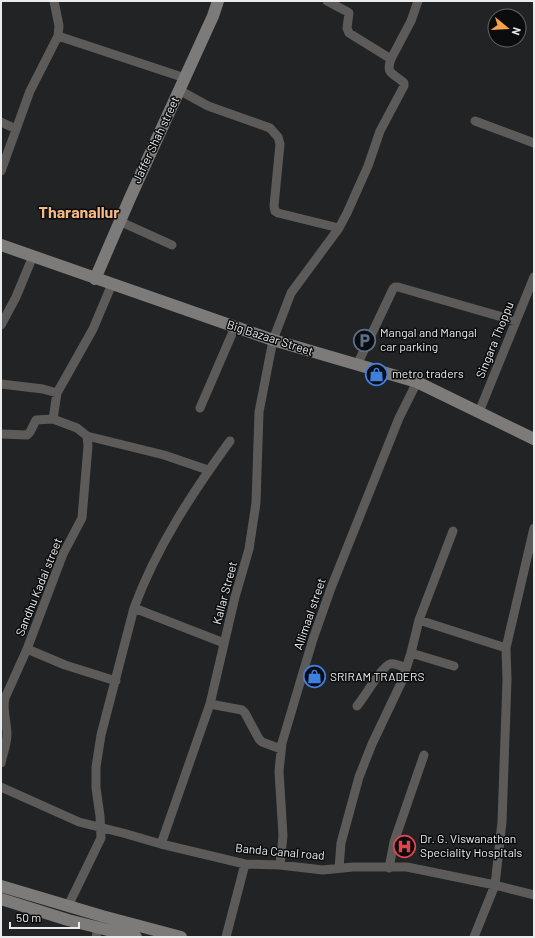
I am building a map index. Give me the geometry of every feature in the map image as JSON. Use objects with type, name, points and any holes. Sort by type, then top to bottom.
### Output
[{"type":"street","points":[[1,171],[32,85],[58,36],[59,26],[54,1]]},
{"type":"street","points":[[327,1],[349,13],[347,28],[349,34],[391,59],[411,21],[418,1]]},
{"type":"street","name":"Jaffer Shah street","points":[[95,279],[213,16],[215,2]]},
{"type":"street","points":[[58,36],[185,78]]},
{"type":"street","name":"Kallar Street","points":[[161,844],[210,704],[224,642],[249,549],[256,503],[259,412],[274,340],[291,293],[339,228],[368,166],[380,131],[404,86],[404,83],[389,72],[388,68],[391,59]]},
{"type":"street","points":[[179,90],[208,106],[270,128],[278,137],[280,144],[274,206],[275,210],[278,213],[339,228]]},
{"type":"street","points":[[474,121],[534,144]]},
{"type":"street","points":[[1,122],[16,129]]},
{"type":"street","points":[[120,221],[172,245]]},
{"type":"street","name":"Big Bazaar Street","points":[[1,245],[95,279],[274,340],[417,382],[534,439]]},
{"type":"street","points":[[1,325],[16,297],[33,256]]},
{"type":"street","name":"Singara Thoppu","points":[[479,412],[534,277]]},
{"type":"street","points":[[53,420],[57,393],[93,329],[112,284]]},
{"type":"street","points":[[357,365],[393,289],[398,286],[516,321]]},
{"type":"street","points":[[200,408],[235,327]]},
{"type":"street","name":"Allimaal street","points":[[280,865],[283,836],[279,771],[281,749],[313,639],[331,588],[399,418],[417,382]]},
{"type":"street","points":[[1,384],[43,389],[57,393]]},
{"type":"street","points":[[1,434],[25,435],[30,432],[36,420],[53,420],[77,428],[87,436],[164,455],[208,470]]},
{"type":"street","name":"Sandhu Kadai street","points":[[1,763],[7,739],[7,720],[4,701],[27,649],[63,554],[82,518],[88,446],[87,436]]},
{"type":"street","points":[[68,906],[101,838],[96,788],[96,767],[101,735],[134,608],[141,588],[160,550],[189,499],[208,470],[230,441]]},
{"type":"street","points":[[474,937],[495,885],[502,822],[507,680],[506,648],[534,528]]},
{"type":"street","points":[[339,868],[341,843],[359,777],[372,744],[402,681],[419,620],[453,531]]},
{"type":"street","points":[[134,608],[224,642]]},
{"type":"street","points":[[419,620],[506,648]]},
{"type":"street","points":[[27,649],[65,665],[116,681]]},
{"type":"street","points":[[411,653],[454,666]]},
{"type":"street","points":[[357,706],[370,686],[386,666],[392,664],[406,668]]},
{"type":"street","points":[[210,704],[242,710],[258,739],[281,749]]},
{"type":"street","points":[[389,868],[394,842],[424,755]]},
{"type":"street","name":"Banda Canal road","points":[[1,787],[78,822],[245,864],[280,865],[323,870],[339,868],[407,867],[495,885],[534,895]]},
{"type":"street","points":[[226,937],[245,864]]},
{"type":"street","points":[[1,886],[180,937]]},
{"type":"street","points":[[1,899],[68,920],[97,932],[136,937]]},
{"type":"place","name":"Mangal and Mangal car parking","points":[[365,340]]},
{"type":"place","name":"metro traders","points":[[376,374]]},
{"type":"place","name":"SRIRAM TRADERS","points":[[315,677]]},
{"type":"place","name":"Dr. G. Viswanathan Speciality Hospitals","points":[[404,846]]},
{"type":"district","name":"Tharanallur","points":[[79,212]]}]
